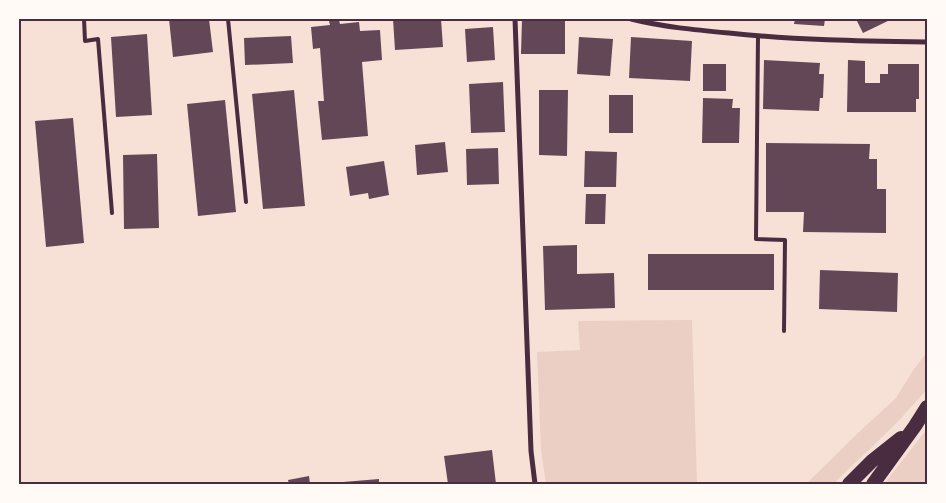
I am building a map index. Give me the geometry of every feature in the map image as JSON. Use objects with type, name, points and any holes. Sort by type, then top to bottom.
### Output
[{"type":"highway","points":[[873,484],[927,407]]},
{"type":"highway","points":[[849,484],[872,461],[915,426]]},
{"type":"street","points":[[515,19],[531,451],[535,484]]},
{"type":"street","points":[[631,19],[684,28],[758,36],[836,41],[927,42]]},
{"type":"lane","points":[[84,19],[86,41],[98,39],[112,213]]},
{"type":"lane","points":[[228,19],[246,202]]},
{"type":"lane","points":[[758,36],[756,239],[784,240],[784,331]]},
{"type":"shaded area","points":[[692,320],[697,484],[546,484],[541,450],[537,352],[580,350],[578,321]]},
{"type":"shaded area","points":[[927,352],[927,389],[909,410],[834,484],[806,484],[896,398]]},
{"type":"shaded area","points":[[927,429],[927,484],[884,484]]},
{"type":"building","points":[[169,19],[209,19],[213,52],[173,57]]},
{"type":"building","points":[[393,19],[441,19],[443,47],[395,50]]},
{"type":"building","points":[[522,19],[565,19],[565,54],[521,54]]},
{"type":"building","points":[[795,19],[825,19],[824,26],[794,24]]},
{"type":"building","points":[[856,19],[892,19],[863,33]]},
{"type":"building","points":[[339,20],[340,24],[359,22],[360,31],[380,30],[382,60],[362,62],[368,136],[322,140],[318,101],[324,101],[320,48],[313,49],[311,27],[330,25],[329,21]]},
{"type":"building","points":[[493,27],[495,60],[467,62],[465,29]]},
{"type":"building","points":[[147,34],[152,115],[116,117],[111,37]]},
{"type":"building","points":[[291,36],[293,63],[245,65],[244,38]]},
{"type":"building","points":[[579,37],[613,39],[610,76],[577,74]]},
{"type":"building","points":[[631,37],[692,41],[690,81],[629,78]]},
{"type":"building","points":[[764,60],[820,63],[819,74],[824,74],[823,98],[820,98],[819,111],[763,109]]},
{"type":"building","points":[[848,60],[865,61],[865,83],[880,83],[880,74],[888,74],[888,64],[919,64],[919,99],[916,99],[916,112],[847,112]]},
{"type":"building","points":[[703,64],[726,64],[726,91],[703,91]]},
{"type":"building","points":[[503,82],[505,132],[471,133],[469,84]]},
{"type":"building","points":[[294,90],[305,206],[263,209],[252,94]]},
{"type":"building","points":[[539,90],[568,90],[567,156],[539,155]]},
{"type":"building","points":[[609,95],[633,95],[633,133],[609,133]]},
{"type":"building","points":[[703,98],[733,99],[732,108],[740,108],[739,143],[702,143]]},
{"type":"building","points":[[225,100],[236,212],[198,216],[187,104]]},
{"type":"building","points":[[73,118],[84,243],[46,247],[35,121]]},
{"type":"building","points":[[445,142],[448,172],[417,175],[415,145]]},
{"type":"building","points":[[766,143],[870,144],[869,159],[877,159],[877,189],[886,189],[886,233],[803,232],[804,212],[766,212]]},
{"type":"building","points":[[498,148],[499,184],[467,185],[466,149]]},
{"type":"building","points":[[585,151],[617,152],[616,187],[584,187]]},
{"type":"building","points":[[157,154],[159,228],[124,229],[123,155]]},
{"type":"building","points":[[384,161],[389,195],[369,199],[368,193],[350,196],[346,167]]},
{"type":"building","points":[[586,194],[606,194],[605,224],[585,224]]},
{"type":"building","points":[[577,245],[577,274],[614,273],[615,308],[545,310],[543,246]]},
{"type":"building","points":[[648,254],[774,254],[774,290],[648,290]]},
{"type":"building","points":[[820,270],[898,273],[897,312],[819,309]]},
{"type":"building","points":[[492,450],[496,484],[448,484],[444,456]]},
{"type":"building","points":[[309,476],[310,484],[289,484],[288,480]]},
{"type":"building","points":[[379,479],[379,484],[344,484],[343,482]]}]
